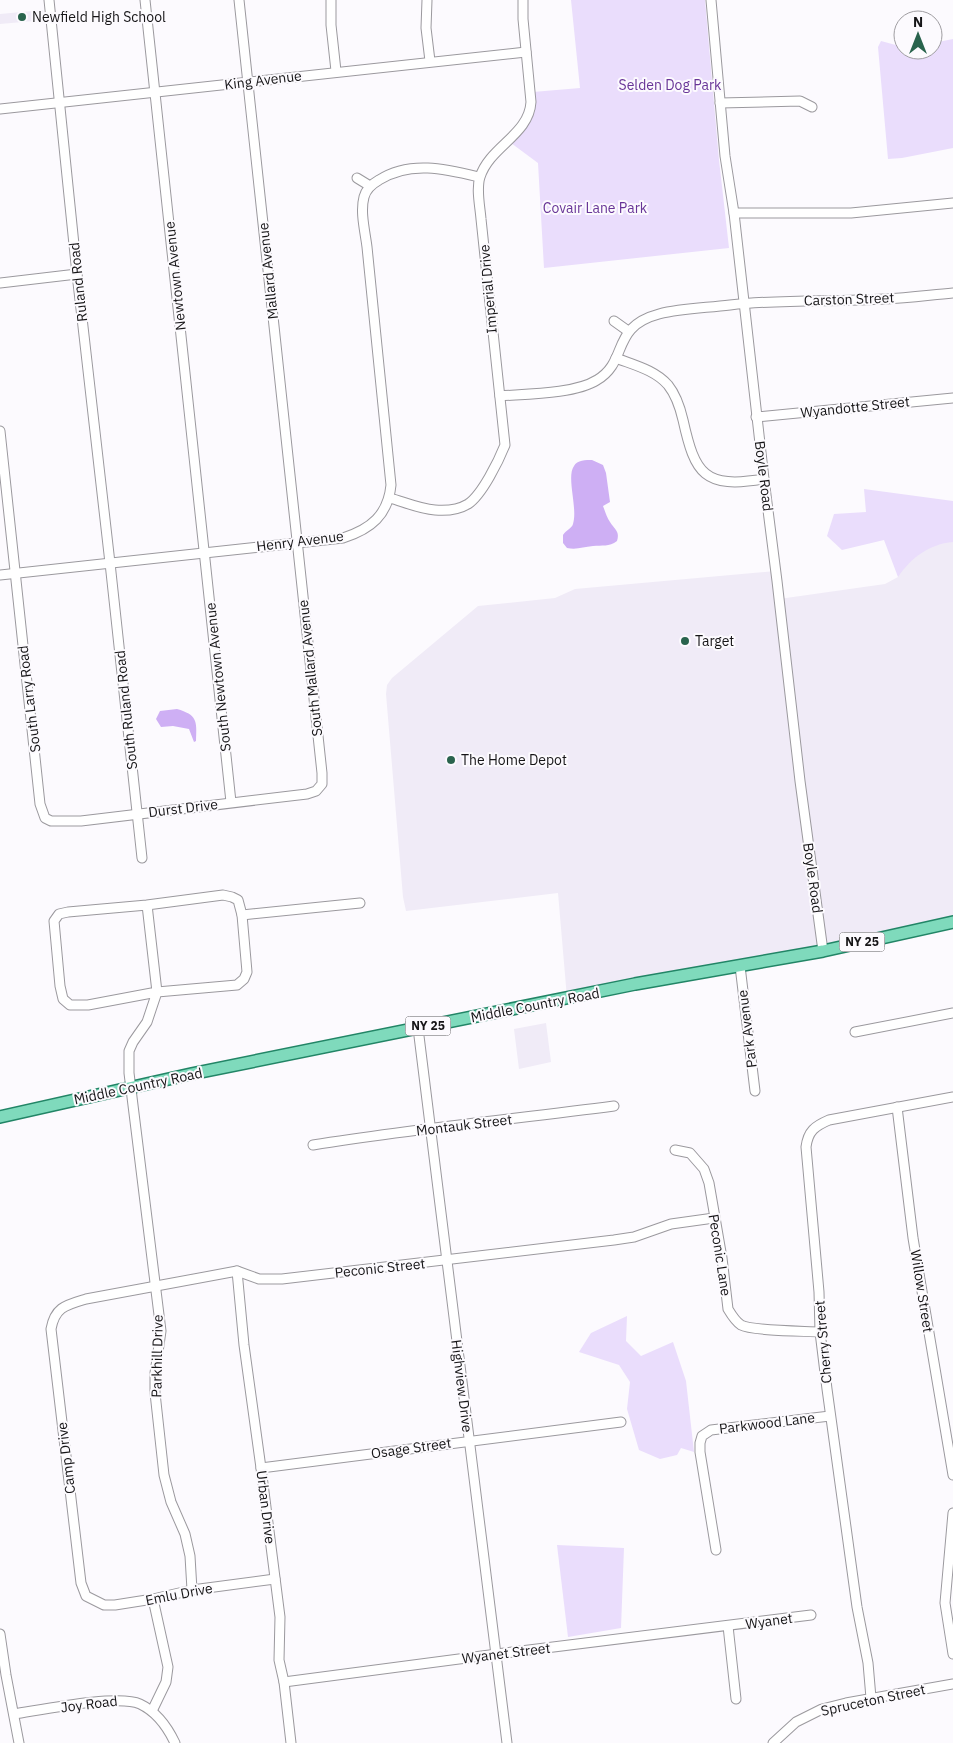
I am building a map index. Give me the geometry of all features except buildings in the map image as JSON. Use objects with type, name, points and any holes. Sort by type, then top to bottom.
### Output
[{"type":"main road","name":"Middle Country Road","points":[[0,1117],[181,1076],[635,984],[823,951],[953,922]]},
{"type":"street","name":"Ruland Road","points":[[49,0],[77,274],[110,563]]},
{"type":"street","name":"Newtown Avenue","points":[[145,0],[205,552]]},
{"type":"street","name":"Mallard Avenue","points":[[238,0],[296,543]]},
{"type":"street","points":[[331,0],[331,25],[336,71]]},
{"type":"street","points":[[427,0],[426,28],[430,61]]},
{"type":"street","points":[[390,498],[390,466],[364,196],[370,186],[391,173],[405,168],[444,168],[479,177],[495,154],[521,128],[528,119],[531,102],[523,0]]},
{"type":"street","name":"Boyle Road","points":[[710,0],[725,156],[734,213],[756,417],[800,781],[823,951]]},
{"type":"street","name":"King Avenue","points":[[0,108],[526,52]]},
{"type":"street","points":[[720,103],[800,101],[812,107]]},
{"type":"street","name":"Imperial Drive","points":[[390,498],[433,510],[448,511],[460,508],[470,502],[479,492],[499,460],[505,445],[493,343],[481,219],[479,177]]},
{"type":"street","points":[[357,178],[370,186]]},
{"type":"street","points":[[734,213],[851,213],[953,203]]},
{"type":"street","points":[[0,283],[77,274]]},
{"type":"street","name":"Carston Street","points":[[628,332],[646,318],[660,314],[744,303],[885,299],[953,293]]},
{"type":"street","points":[[500,396],[558,391],[597,380],[605,374],[616,358],[621,342],[628,332],[614,322]]},
{"type":"street","points":[[616,358],[656,375],[675,394],[690,449],[695,462],[703,472],[714,478],[734,483],[764,480]]},
{"type":"street","name":"Wyandotte Street","points":[[756,417],[953,398]]},
{"type":"street","name":"South Larry Road","points":[[0,431],[40,804],[45,818],[50,820]]},
{"type":"street","name":"Henry Avenue","points":[[0,576],[342,538],[358,533],[371,525],[380,516],[390,498]]},
{"type":"street","name":"South Mallard Avenue","points":[[296,543],[322,773],[322,784],[316,790]]},
{"type":"street","name":"South Newtown Avenue","points":[[205,552],[231,802]]},
{"type":"street","name":"South Ruland Road","points":[[110,563],[142,858]]},
{"type":"street","name":"Durst Drive","points":[[50,820],[81,821],[307,794],[316,790]]},
{"type":"street","points":[[223,895],[232,896],[238,900],[242,915],[247,972],[244,979],[237,985],[157,992],[88,1005],[70,1005],[63,999],[60,986],[54,921],[59,914],[147,905],[223,895]]},
{"type":"street","points":[[242,915],[360,903]]},
{"type":"street","points":[[147,905],[157,992]]},
{"type":"street","name":"Park Avenue","points":[[740,966],[755,1091]]},
{"type":"street","name":"Parkhill Drive","points":[[157,992],[147,1022],[129,1050],[128,1061],[161,1331],[155,1373],[155,1393],[164,1475],[170,1502],[185,1534],[190,1556],[192,1590]]},
{"type":"street","points":[[855,1032],[953,1013]]},
{"type":"street","name":"Highview Drive","points":[[418,1028],[507,1743]]},
{"type":"street","name":"Cherry Street","points":[[871,1698],[868,1662],[857,1607],[820,1332],[819,1292],[806,1147],[812,1130],[819,1124],[829,1120],[953,1097]]},
{"type":"street","name":"Montauk Street","points":[[313,1145],[399,1132],[430,1130],[614,1106]]},
{"type":"street","name":"Willow Street","points":[[897,1107],[913,1238],[953,1475]]},
{"type":"street","name":"Peconic Lane","points":[[675,1150],[690,1153],[704,1169],[712,1199],[728,1309],[734,1318],[741,1325],[752,1328],[820,1332]]},
{"type":"street","name":"Peconic Street","points":[[237,1271],[259,1279],[282,1279],[446,1261],[634,1237],[671,1224],[714,1218]]},
{"type":"street","points":[[157,1287],[237,1271]]},
{"type":"street","name":"Urban Drive","points":[[237,1271],[244,1345],[262,1468],[280,1617],[279,1660],[284,1682],[291,1743]]},
{"type":"street","name":"Camp Drive","points":[[86,1596],[81,1583],[74,1531],[50,1329],[52,1319],[59,1310],[68,1304],[157,1287]]},
{"type":"street","name":"Parkwood Lane","points":[[716,1550],[701,1460],[700,1443],[702,1436],[711,1430],[830,1416]]},
{"type":"street","name":"Osage Street","points":[[262,1468],[620,1422]]},
{"type":"street","points":[[953,1513],[945,1603],[953,1654]]},
{"type":"street","name":"Emlu Drive","points":[[86,1596],[104,1605],[115,1605],[153,1600],[192,1590],[275,1579]]},
{"type":"street","points":[[152,1711],[166,1682],[168,1666],[153,1600]]},
{"type":"street","name":"Wyanet","points":[[728,1626],[810,1615]]},
{"type":"street","points":[[728,1626],[736,1699]]},
{"type":"street","name":"Wyanet Street","points":[[284,1682],[728,1626]]},
{"type":"street","points":[[0,1634],[3,1676],[14,1714],[19,1743]]},
{"type":"street","name":"Spruceton Street","points":[[773,1743],[785,1731],[805,1717],[822,1709],[871,1698],[953,1684]]},
{"type":"street","name":"Joy Road","points":[[14,1714],[90,1703],[128,1700],[152,1711],[164,1722],[175,1743]]},
{"type":"shaded area","name":"Newfield High School","points":[[43,10],[45,20],[0,24],[0,14]]},
{"type":"shaded area","points":[[592,460],[603,465],[606,473],[610,502],[603,506],[618,538],[617,541],[611,544],[577,549],[567,548],[563,543],[563,535],[572,525],[574,517],[571,485],[572,471],[577,463]]},
{"type":"shaded area","points":[[953,519],[953,922],[567,998],[558,893],[406,911],[403,897],[386,694],[387,685],[392,678],[478,606],[555,598],[575,589],[776,571],[779,599],[885,584],[898,577],[893,528]]},
{"type":"shaded area","points":[[177,709],[189,714],[194,719],[196,723],[196,741],[194,742],[189,729],[173,726],[161,727],[156,719],[160,711]]},
{"type":"shaded area","points":[[546,1023],[551,1062],[519,1069],[514,1029]]},
{"type":"green space","name":"Covair Lane Park","points":[[571,0],[705,0],[729,248],[544,268],[538,163],[511,143],[525,130],[535,111],[533,92],[580,88]]},
{"type":"green space","points":[[953,39],[953,148],[888,159],[878,47],[881,41],[893,44],[893,60],[943,60],[943,41]]},
{"type":"green space","points":[[864,489],[953,501],[953,542],[944,543],[921,553],[898,577],[884,540],[842,550],[827,536],[834,514],[866,512]]},
{"type":"green space","points":[[627,1316],[626,1341],[641,1356],[673,1342],[686,1381],[694,1452],[681,1448],[677,1455],[660,1459],[639,1450],[627,1409],[630,1382],[619,1365],[579,1352],[591,1333]]},
{"type":"green space","points":[[557,1545],[624,1548],[621,1628],[568,1637]]},
{"type":"place","name":"Newfield High School","points":[[22,17]]},
{"type":"place","name":"Target","points":[[685,641]]},
{"type":"place","name":"The Home Depot","points":[[451,760]]},
{"type":"park label","name":"Selden Dog Park","points":[[670,85]]}]
